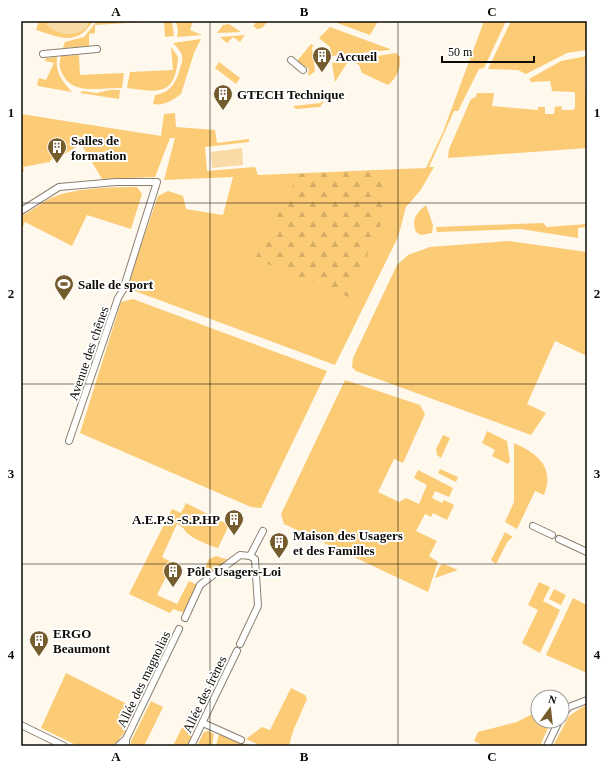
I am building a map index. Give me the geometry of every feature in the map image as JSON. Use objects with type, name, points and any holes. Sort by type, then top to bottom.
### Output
[{"type":"lane","points":[[43,54],[97,49]]},
{"type":"lane","points":[[291,60],[304,70]]},
{"type":"lane","name":"Avenue des chênes","points":[[21,211],[59,187],[116,182],[157,182],[123,290],[118,298],[69,441]]},
{"type":"lane","points":[[533,526],[552,535]]},
{"type":"lane","points":[[185,618],[200,585],[240,555],[250,556],[263,531]]},
{"type":"lane","points":[[559,539],[587,552]]},
{"type":"lane","name":"Allée des frènes","points":[[240,644],[258,606],[255,559],[250,556]]},
{"type":"lane","name":"Allée des magnolias","points":[[126,739],[179,629]]},
{"type":"lane","name":"Allée des frènes","points":[[191,746],[237,652]]},
{"type":"lane","points":[[570,707],[587,700]]},
{"type":"lane","points":[[203,723],[241,740]]},
{"type":"lane","points":[[21,725],[64,746]]},
{"type":"lane","points":[[547,746],[555,729]]},
{"type":"lane","points":[[118,746],[126,739]]},
{"type":"lane","points":[[126,739],[126,746]]},
{"type":"green space","points":[[39,21],[93,21],[81,34],[67,38],[36,30]]},
{"type":"green space","points":[[97,21],[160,21],[95,25],[95,33],[89,34],[89,46],[63,48],[65,42],[84,37]]},
{"type":"green space","points":[[164,21],[172,22],[174,36],[165,37]]},
{"type":"green space","points":[[176,21],[193,21],[190,30],[202,35],[177,37],[178,31]]},
{"type":"green space","points":[[257,21],[268,21],[262,28],[257,29],[253,26]]},
{"type":"green space","points":[[332,21],[378,21],[370,35]]},
{"type":"green space","points":[[484,21],[506,21],[484,68],[479,69],[458,111],[454,111],[429,167],[434,167],[420,191],[406,207],[398,237],[335,365],[132,290],[128,283],[158,196],[168,191],[183,196],[186,209],[223,215],[233,177],[164,180],[175,138],[170,138],[155,177],[102,179],[81,144],[58,158],[50,160],[50,162],[23,167],[24,172],[21,172],[21,114],[161,136],[164,114],[175,113],[176,127],[215,130],[217,143],[249,139],[249,142],[205,147],[207,171],[255,167],[258,175],[426,168],[443,132]]},
{"type":"green space","points":[[511,21],[587,21],[587,50],[567,53],[526,74],[518,70],[488,69]]},
{"type":"green space","points":[[229,24],[241,32],[217,33],[223,25]]},
{"type":"green space","points":[[330,27],[390,50],[332,56],[330,47],[319,38]]},
{"type":"green space","points":[[245,35],[240,42],[233,37],[227,43],[220,37]]},
{"type":"green space","points":[[201,39],[194,53],[181,94],[165,103],[153,104],[155,95],[165,92],[172,86],[182,63],[180,51],[173,43]]},
{"type":"green space","points":[[311,44],[314,46],[312,47],[315,71],[309,76],[309,69],[297,61]]},
{"type":"green space","points":[[171,47],[178,57],[176,70],[169,85],[163,89],[156,90],[127,88],[130,72],[173,70]]},
{"type":"green space","points":[[396,53],[400,57],[399,69],[394,79],[388,85],[362,73],[359,65],[351,61],[347,63],[335,82],[332,63]]},
{"type":"green space","points":[[79,55],[80,75],[124,73],[122,88],[89,89],[74,86],[68,82],[60,68],[61,56]]},
{"type":"green space","points":[[587,56],[587,60],[585,60],[585,94],[587,94],[587,148],[448,158],[449,149],[471,99],[476,97],[477,93],[494,93],[492,106],[538,110],[538,107],[545,107],[545,114],[554,114],[555,107],[561,106],[562,110],[573,110],[575,108],[574,92],[552,91],[550,81],[531,82],[529,79],[561,61]]},
{"type":"green space","points":[[57,57],[58,72],[72,92],[38,86],[37,84],[39,78],[46,80],[54,63],[45,61],[46,58]]},
{"type":"green space","points":[[219,62],[240,78],[236,84],[215,68]]},
{"type":"green space","points":[[110,90],[120,90],[119,99],[80,93],[83,91],[96,93]]},
{"type":"green space","points":[[328,95],[320,107],[296,109],[293,106],[321,103]]},
{"type":"green space","points":[[382,170],[383,219],[349,297],[255,259],[299,174]]},
{"type":"green space","points":[[137,187],[142,194],[131,229],[87,215],[72,246],[25,222],[21,230],[21,216],[56,196],[74,191]]},
{"type":"green space","points":[[426,205],[433,225],[432,233],[421,235],[416,232],[414,220],[417,214]]},
{"type":"green space","points":[[543,223],[547,227],[587,224],[587,227],[578,228],[578,238],[521,229],[437,232],[436,227]]},
{"type":"green space","points":[[509,241],[587,252],[587,356],[555,341],[527,404],[546,413],[531,435],[356,371],[352,367],[353,358],[397,265],[408,255],[430,247]]},
{"type":"green space","points":[[133,299],[327,371],[261,508],[251,507],[80,433],[121,302]]},
{"type":"green space","points":[[345,380],[420,405],[425,414],[403,463],[394,459],[378,492],[399,502],[406,498],[419,504],[427,485],[414,478],[418,470],[453,488],[449,497],[435,491],[432,498],[442,503],[444,500],[454,505],[447,520],[433,513],[431,517],[425,514],[416,531],[437,541],[429,556],[438,562],[428,592],[284,524],[281,514]]},
{"type":"green space","points":[[487,431],[507,441],[510,461],[508,464],[492,456],[495,450],[482,443]]},
{"type":"green space","points":[[443,435],[450,438],[441,458],[437,455],[436,449]]},
{"type":"green space","points":[[514,443],[523,447],[537,457],[546,469],[547,477],[547,485],[544,495],[535,491],[517,529],[505,522],[514,502]]},
{"type":"green space","points":[[440,469],[458,477],[456,482],[438,473]]},
{"type":"green space","points":[[186,503],[229,525],[218,548],[192,537],[177,524],[162,557],[173,563],[157,595],[177,604],[189,581],[197,585],[185,613],[173,609],[170,613],[129,594],[172,509],[181,513]]},
{"type":"green space","points":[[505,532],[513,537],[508,541],[496,564],[491,560]]},
{"type":"green space","points":[[216,556],[229,560],[207,578],[201,576],[209,559]]},
{"type":"green space","points":[[444,564],[458,570],[435,578],[440,566]]},
{"type":"green space","points":[[539,582],[550,587],[543,601],[560,610],[540,653],[522,643],[538,610],[528,605]]},
{"type":"green space","points":[[554,589],[566,595],[561,605],[549,599]]},
{"type":"green space","points":[[573,598],[587,605],[587,673],[546,655]]},
{"type":"green space","points":[[66,673],[137,709],[127,729],[117,742],[111,746],[78,746],[41,728]]},
{"type":"green space","points":[[291,688],[305,695],[307,699],[293,731],[289,746],[262,746],[246,739],[262,727],[270,730]]},
{"type":"green space","points":[[151,701],[163,707],[144,746],[131,746],[131,741]]},
{"type":"green space","points":[[587,704],[587,746],[553,746],[562,729],[570,729],[570,715]]},
{"type":"green space","points":[[530,715],[530,729],[547,729],[540,746],[484,746],[474,741],[478,732],[517,722]]},
{"type":"green space","points":[[188,718],[198,723],[187,746],[173,746],[186,719]]},
{"type":"green space","points":[[208,731],[214,734],[212,746],[197,746],[204,732]]},
{"type":"green space","points":[[219,734],[250,746],[216,746]]},
{"type":"shaded area","points":[[47,21],[89,21],[87,28],[82,31],[66,34],[52,29],[47,25]]},
{"type":"shaded area","points":[[242,148],[243,165],[212,168],[211,152]]},
{"type":"place","name":"Accueil","points":[[322,73]]},
{"type":"place","name":"GTECH Technique","points":[[223,111]]},
{"type":"place","name":"Salles de formation","points":[[57,164]]},
{"type":"place","name":"Salle de sport","points":[[64,301]]},
{"type":"place","name":"A.E.P.S -S.P.HP","points":[[234,536]]},
{"type":"place","name":"Maison des Usagers et des Familles","points":[[279,559]]},
{"type":"place","name":"Pôle Usagers-Loi","points":[[173,588]]},
{"type":"place","name":"ERGO Beaumont","points":[[39,657]]}]
